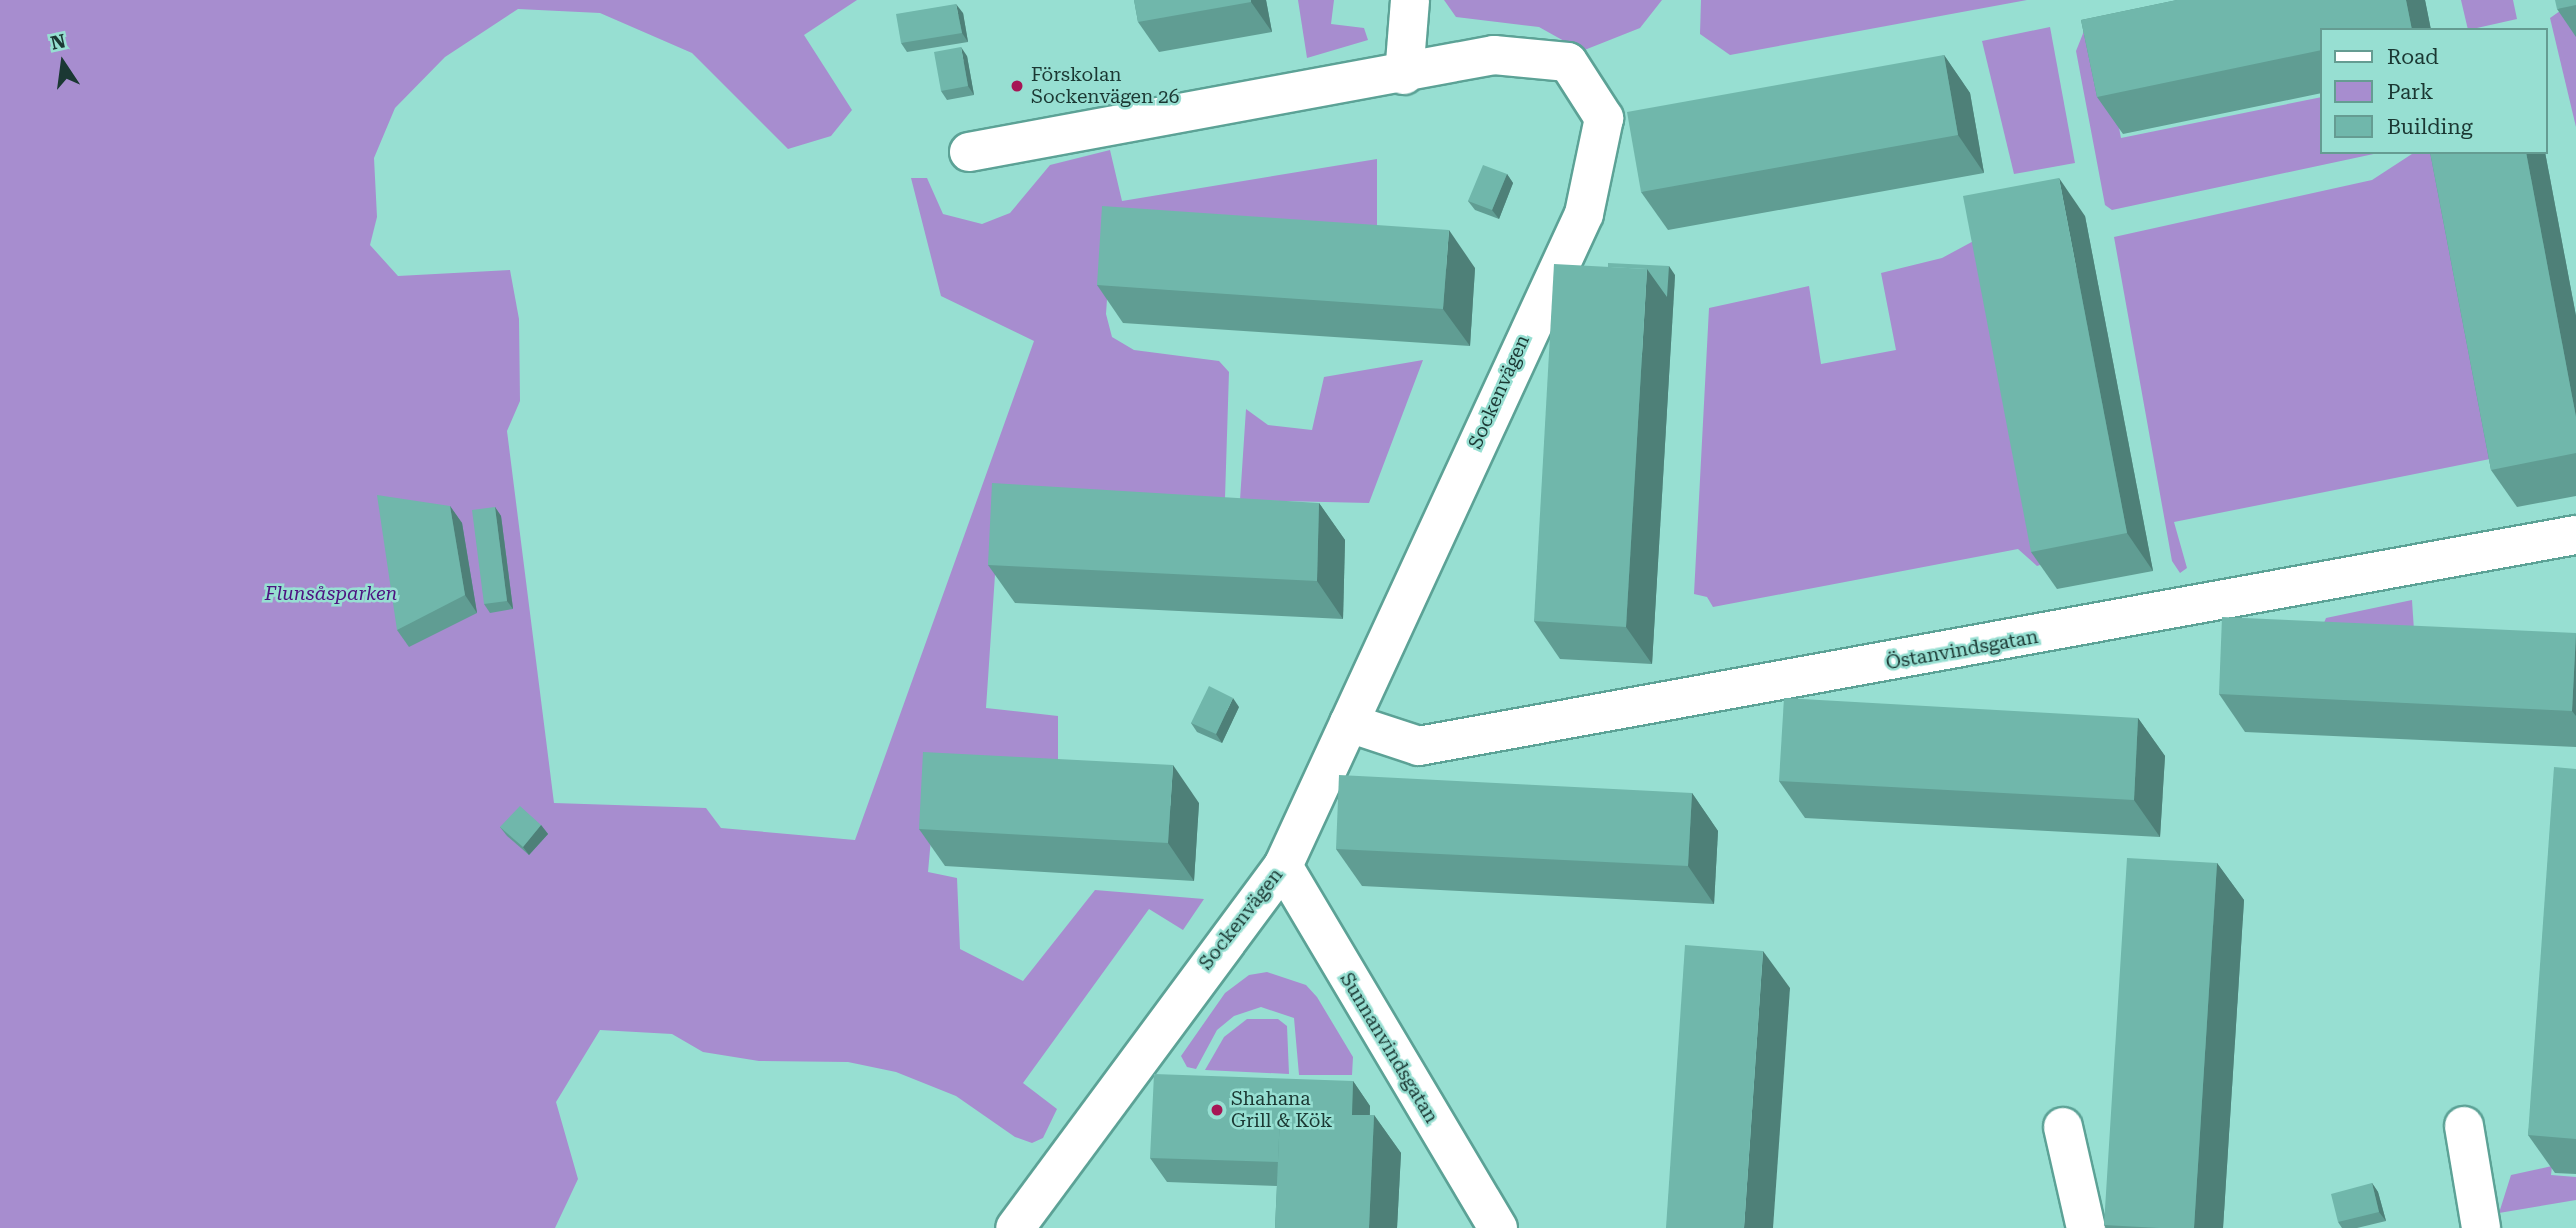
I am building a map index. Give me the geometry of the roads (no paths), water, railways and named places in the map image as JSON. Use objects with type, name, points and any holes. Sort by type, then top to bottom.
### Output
[{"type":"street","points":[[1404,75],[1410,0]]},
{"type":"street","name":"Sockenvägen","points":[[969,152],[1404,75],[1494,55],[1567,62],[1595,97],[1603,131],[1584,214],[1283,866],[1015,1228]]},
{"type":"street","name":"Östanvindsgatan","points":[[1349,723],[1419,746],[2576,535]]},
{"type":"street","name":"Sunnanvindsgatan","points":[[1283,866],[1497,1228]]},
{"type":"street","points":[[2464,1126],[2482,1228]]},
{"type":"street","points":[[2063,1127],[2085,1228]]},
{"type":"place","name":"Förskolan Sockenvägen 26","points":[[1017,86]]},
{"type":"place","name":"Shahana Grill & Kök","points":[[1217,1110]]},
{"type":"park label","name":"Flunsåsparken","points":[[331,594]]}]
